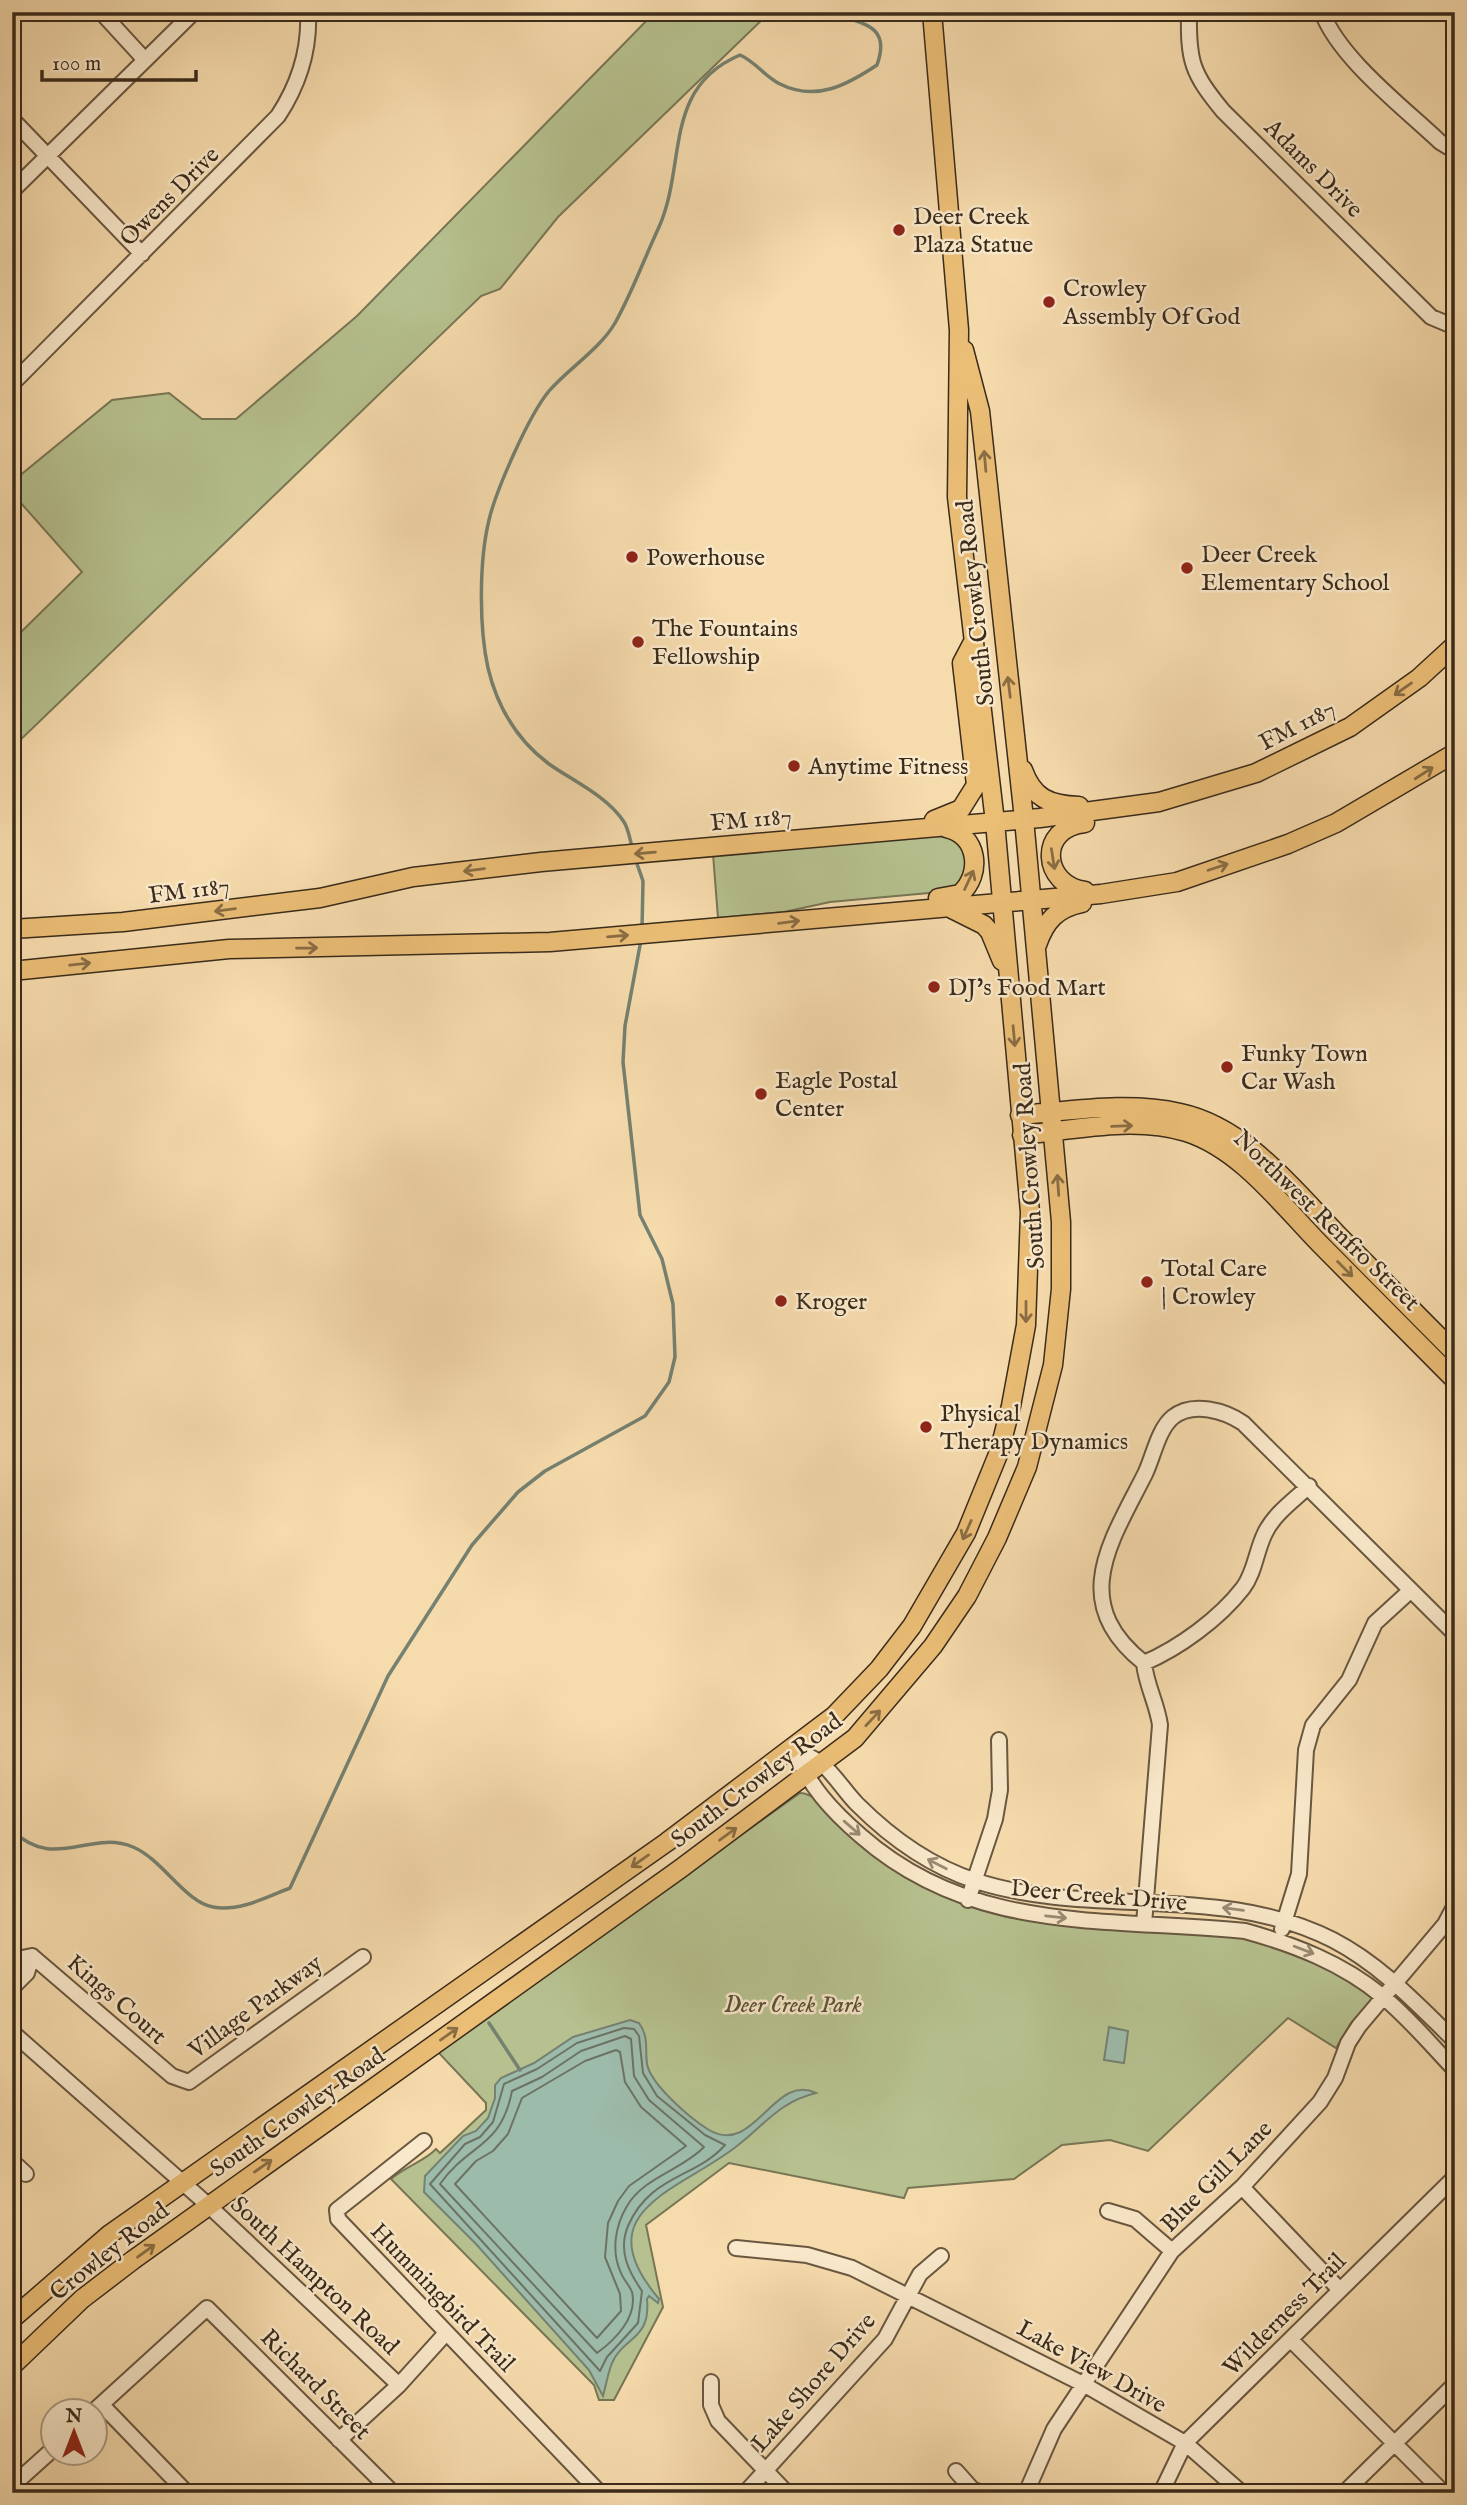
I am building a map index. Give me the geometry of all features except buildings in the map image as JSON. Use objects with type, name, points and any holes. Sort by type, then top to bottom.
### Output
[{"type":"main road","name":"South Crowley Road","points":[[181,2182],[667,1842],[794,1749],[834,1716],[879,1669],[912,1626],[966,1533],[999,1452],[1011,1406],[1026,1325],[1030,1212],[995,822],[972,644],[955,465],[959,330],[932,12]]},
{"type":"main road","name":"South Crowley Road","points":[[208,2205],[806,1777],[855,1738],[898,1691],[967,1596],[1001,1529],[1027,1467],[1053,1365],[1061,1289],[1061,1222],[1024,820],[980,411],[959,330]]},
{"type":"main road","points":[[963,562],[994,558]]},
{"type":"main road","points":[[749,844],[761,834],[936,820],[961,809],[972,794],[977,775],[962,663],[972,644]]},
{"type":"main road","name":"FM 1187","points":[[12,929],[123,922],[320,898],[413,877],[541,862],[1098,812],[1192,793],[1279,763],[1350,727],[1419,678],[1455,645]]},
{"type":"main road","points":[[12,971],[229,949],[550,942],[1101,894],[1178,882],[1288,844],[1336,823],[1455,752]]},
{"type":"main road","points":[[1017,755],[1028,783],[1045,801],[1088,806],[1098,812]]},
{"type":"main road","points":[[1101,894],[1069,888],[1058,876],[1052,862],[1052,846],[1062,829],[1071,824],[1157,812],[1206,799],[1268,776],[1279,763]]},
{"type":"main road","points":[[840,916],[858,904],[950,897],[966,888],[971,881],[974,865],[968,840],[956,831],[933,827]]},
{"type":"main road","points":[[1035,952],[1041,932],[1056,912],[1067,906],[1167,890],[1178,882]]},
{"type":"main road","points":[[948,907],[984,925],[1008,968]]},
{"type":"main road","name":"Northwest Renfro Street","points":[[1020,1115],[1148,1108],[1180,1113],[1207,1131],[1455,1380]]},
{"type":"main road","name":"Northwest Renfro Street","points":[[1022,1135],[1120,1125],[1153,1126],[1183,1131],[1207,1131],[1242,1142],[1280,1176],[1455,1353]]},
{"type":"main road","points":[[1011,1406],[1042,1413]]},
{"type":"main road","name":"Crowley Road","points":[[12,2319],[91,2249],[181,2182]]},
{"type":"main road","name":"Crowley Road","points":[[12,2366],[82,2299],[208,2205]]},
{"type":"street","points":[[101,12],[145,60]]},
{"type":"street","points":[[12,191],[194,12]]},
{"type":"street","name":"Owens Drive","points":[[12,384],[278,116],[292,94],[301,70],[309,29],[308,12]]},
{"type":"street","name":"Adams Drive","points":[[1189,12],[1188,49],[1198,80],[1223,111],[1431,317],[1455,327]]},
{"type":"street","points":[[1322,12],[1327,27],[1343,49],[1440,142],[1455,151]]},
{"type":"street","points":[[12,118],[142,254]]},
{"type":"street","points":[[1144,1923],[1160,1725],[1157,1704],[1145,1680],[1144,1663],[1122,1645],[1111,1629],[1101,1598],[1101,1577],[1108,1547],[1155,1454],[1164,1428],[1174,1416],[1197,1410],[1230,1414],[1243,1423],[1455,1634]]},
{"type":"street","points":[[1144,1663],[1174,1648],[1220,1612],[1249,1577],[1265,1532],[1277,1516],[1309,1486]]},
{"type":"street","points":[[1278,1941],[1298,1874],[1306,1750],[1313,1726],[1349,1680],[1375,1623],[1411,1590]]},
{"type":"street","points":[[968,1900],[995,1819],[1000,1790],[999,1740]]},
{"type":"street","name":"Deer Creek Drive","points":[[794,1749],[822,1765],[857,1804],[895,1838],[935,1864],[974,1880],[1013,1891],[1248,1911],[1284,1921],[1332,1939],[1365,1959],[1395,1983],[1455,2041]]},
{"type":"street","name":"Deer Creek Drive","points":[[794,1749],[806,1777],[841,1818],[883,1855],[926,1882],[968,1900],[1010,1912],[1245,1931],[1278,1941],[1326,1959],[1384,1997],[1455,2070]]},
{"type":"street","name":"Blue Gill Lane","points":[[1026,2493],[1054,2429],[1172,2251],[1241,2187],[1320,2102],[1335,2078],[1348,2043],[1445,1924],[1455,1905]]},
{"type":"street","name":"Kings Court","points":[[12,1960],[32,1956]]},
{"type":"street","name":"Kings Court","points":[[12,1988],[27,1973],[32,1956]]},
{"type":"street","name":"Kings Court","points":[[32,1956],[172,2076]]},
{"type":"street","name":"Village Parkway","points":[[172,2076],[189,2082],[363,1957]]},
{"type":"street","name":"South Hampton Road","points":[[12,2032],[208,2205],[399,2385]]},
{"type":"street","name":"Hummingbird Trail","points":[[424,2141],[337,2210],[338,2219],[600,2493]]},
{"type":"street","points":[[12,2161],[26,2174]]},
{"type":"street","name":"Wilderness Trail","points":[[1161,2493],[1185,2443],[1455,2177]]},
{"type":"street","points":[[1241,2187],[1340,2290]]},
{"type":"street","points":[[1108,2211],[1135,2219],[1172,2251]]},
{"type":"street","name":"Lake View Drive","points":[[736,2248],[807,2255],[841,2265],[909,2296],[1085,2385],[1185,2443],[1242,2493]]},
{"type":"street","name":"Lake Shore Drive","points":[[745,2493],[767,2472],[885,2339],[919,2274],[941,2256]]},
{"type":"street","name":"Richard Street","points":[[108,2399],[207,2308],[393,2493]]},
{"type":"street","points":[[340,2440],[399,2385],[446,2333]]},
{"type":"street","points":[[1292,2340],[1444,2493]]},
{"type":"street","points":[[711,2382],[711,2405],[718,2421],[786,2493]]},
{"type":"street","points":[[1344,2493],[1455,2384]]},
{"type":"street","points":[[108,2418],[187,2493]]},
{"type":"street","points":[[12,2486],[38,2463]]},
{"type":"street","points":[[956,2471],[972,2490],[981,2493]]},
{"type":"green space","points":[[655,12],[770,12],[558,217],[500,289],[481,296],[12,748],[12,641],[82,572],[12,493],[12,482],[112,400],[169,393],[202,419],[236,419],[357,316]]},
{"type":"green space","points":[[949,834],[957,836],[967,856],[962,884],[940,892],[830,902],[784,912],[718,918],[713,854]]},
{"type":"green space","name":"Deer Creek Park","points":[[800,1793],[820,1802],[861,1844],[889,1866],[920,1885],[969,1906],[1044,1923],[1159,1928],[1236,1935],[1299,1954],[1348,1981],[1371,1996],[1372,2000],[1351,2023],[1336,2048],[1288,2018],[1148,2151],[1110,2140],[1062,2145],[1014,2179],[908,2188],[904,2198],[729,2163],[646,2225],[663,2307],[614,2400],[599,2400],[594,2385],[391,2179],[436,2149],[440,2153],[486,2110],[486,2103],[437,2051]]},
{"type":"water","points":[[630,2020],[639,2023],[642,2028],[647,2064],[656,2082],[683,2110],[709,2130],[725,2135],[739,2133],[788,2094],[801,2090],[816,2093],[791,2102],[733,2149],[664,2193],[646,2208],[635,2225],[631,2245],[639,2269],[659,2299],[658,2303],[649,2296],[647,2299],[645,2323],[617,2354],[603,2396],[589,2370],[476,2244],[424,2192],[425,2176],[463,2136],[476,2131],[488,2118],[495,2098],[495,2085],[501,2078],[534,2063],[573,2037]]},
{"type":"water","points":[[1109,2027],[1128,2031],[1124,2063],[1104,2060]]},
{"type":"waterway","points":[[632,847],[625,824],[617,813],[599,797],[538,755],[518,733],[497,696],[485,652],[482,614],[483,555],[489,520],[514,453],[541,402],[609,332],[627,300],[659,227],[667,203],[687,107],[698,87],[715,69],[740,55],[780,84],[806,91],[843,85],[877,65],[881,51],[877,33],[862,23],[828,12]]},
{"type":"waterway","points":[[636,861],[643,881],[642,929]]},
{"type":"waterway","points":[[12,1830],[27,1842],[43,1848],[72,1848],[102,1843],[133,1847],[154,1861],[193,1897],[213,1907],[243,1906],[290,1888],[388,1676],[472,1545],[518,1492],[545,1471],[645,1416],[669,1382],[675,1357],[673,1304],[662,1259],[640,1215],[623,1062],[625,1026],[641,940]]},
{"type":"waterway","points":[[489,2023],[520,2070]]},
{"type":"place","name":"Deer Creek Plaza Statue","points":[[899,230]]},
{"type":"place","name":"Crowley Assembly Of God","points":[[1049,302]]},
{"type":"place","name":"Powerhouse","points":[[632,557]]},
{"type":"place","name":"Deer Creek Elementary School","points":[[1187,568]]},
{"type":"place","name":"The Fountains Fellowship","points":[[638,642]]},
{"type":"place","name":"Anytime Fitness","points":[[794,766]]},
{"type":"place","name":"DJ's Food Mart","points":[[934,987]]},
{"type":"place","name":"Funky Town Car Wash","points":[[1227,1067]]},
{"type":"place","name":"Eagle Postal Center","points":[[761,1094]]},
{"type":"place","name":"Total Care | Crowley","points":[[1147,1282]]},
{"type":"place","name":"Kroger","points":[[781,1301]]},
{"type":"place","name":"Physical Therapy Dynamics","points":[[926,1427]]}]
